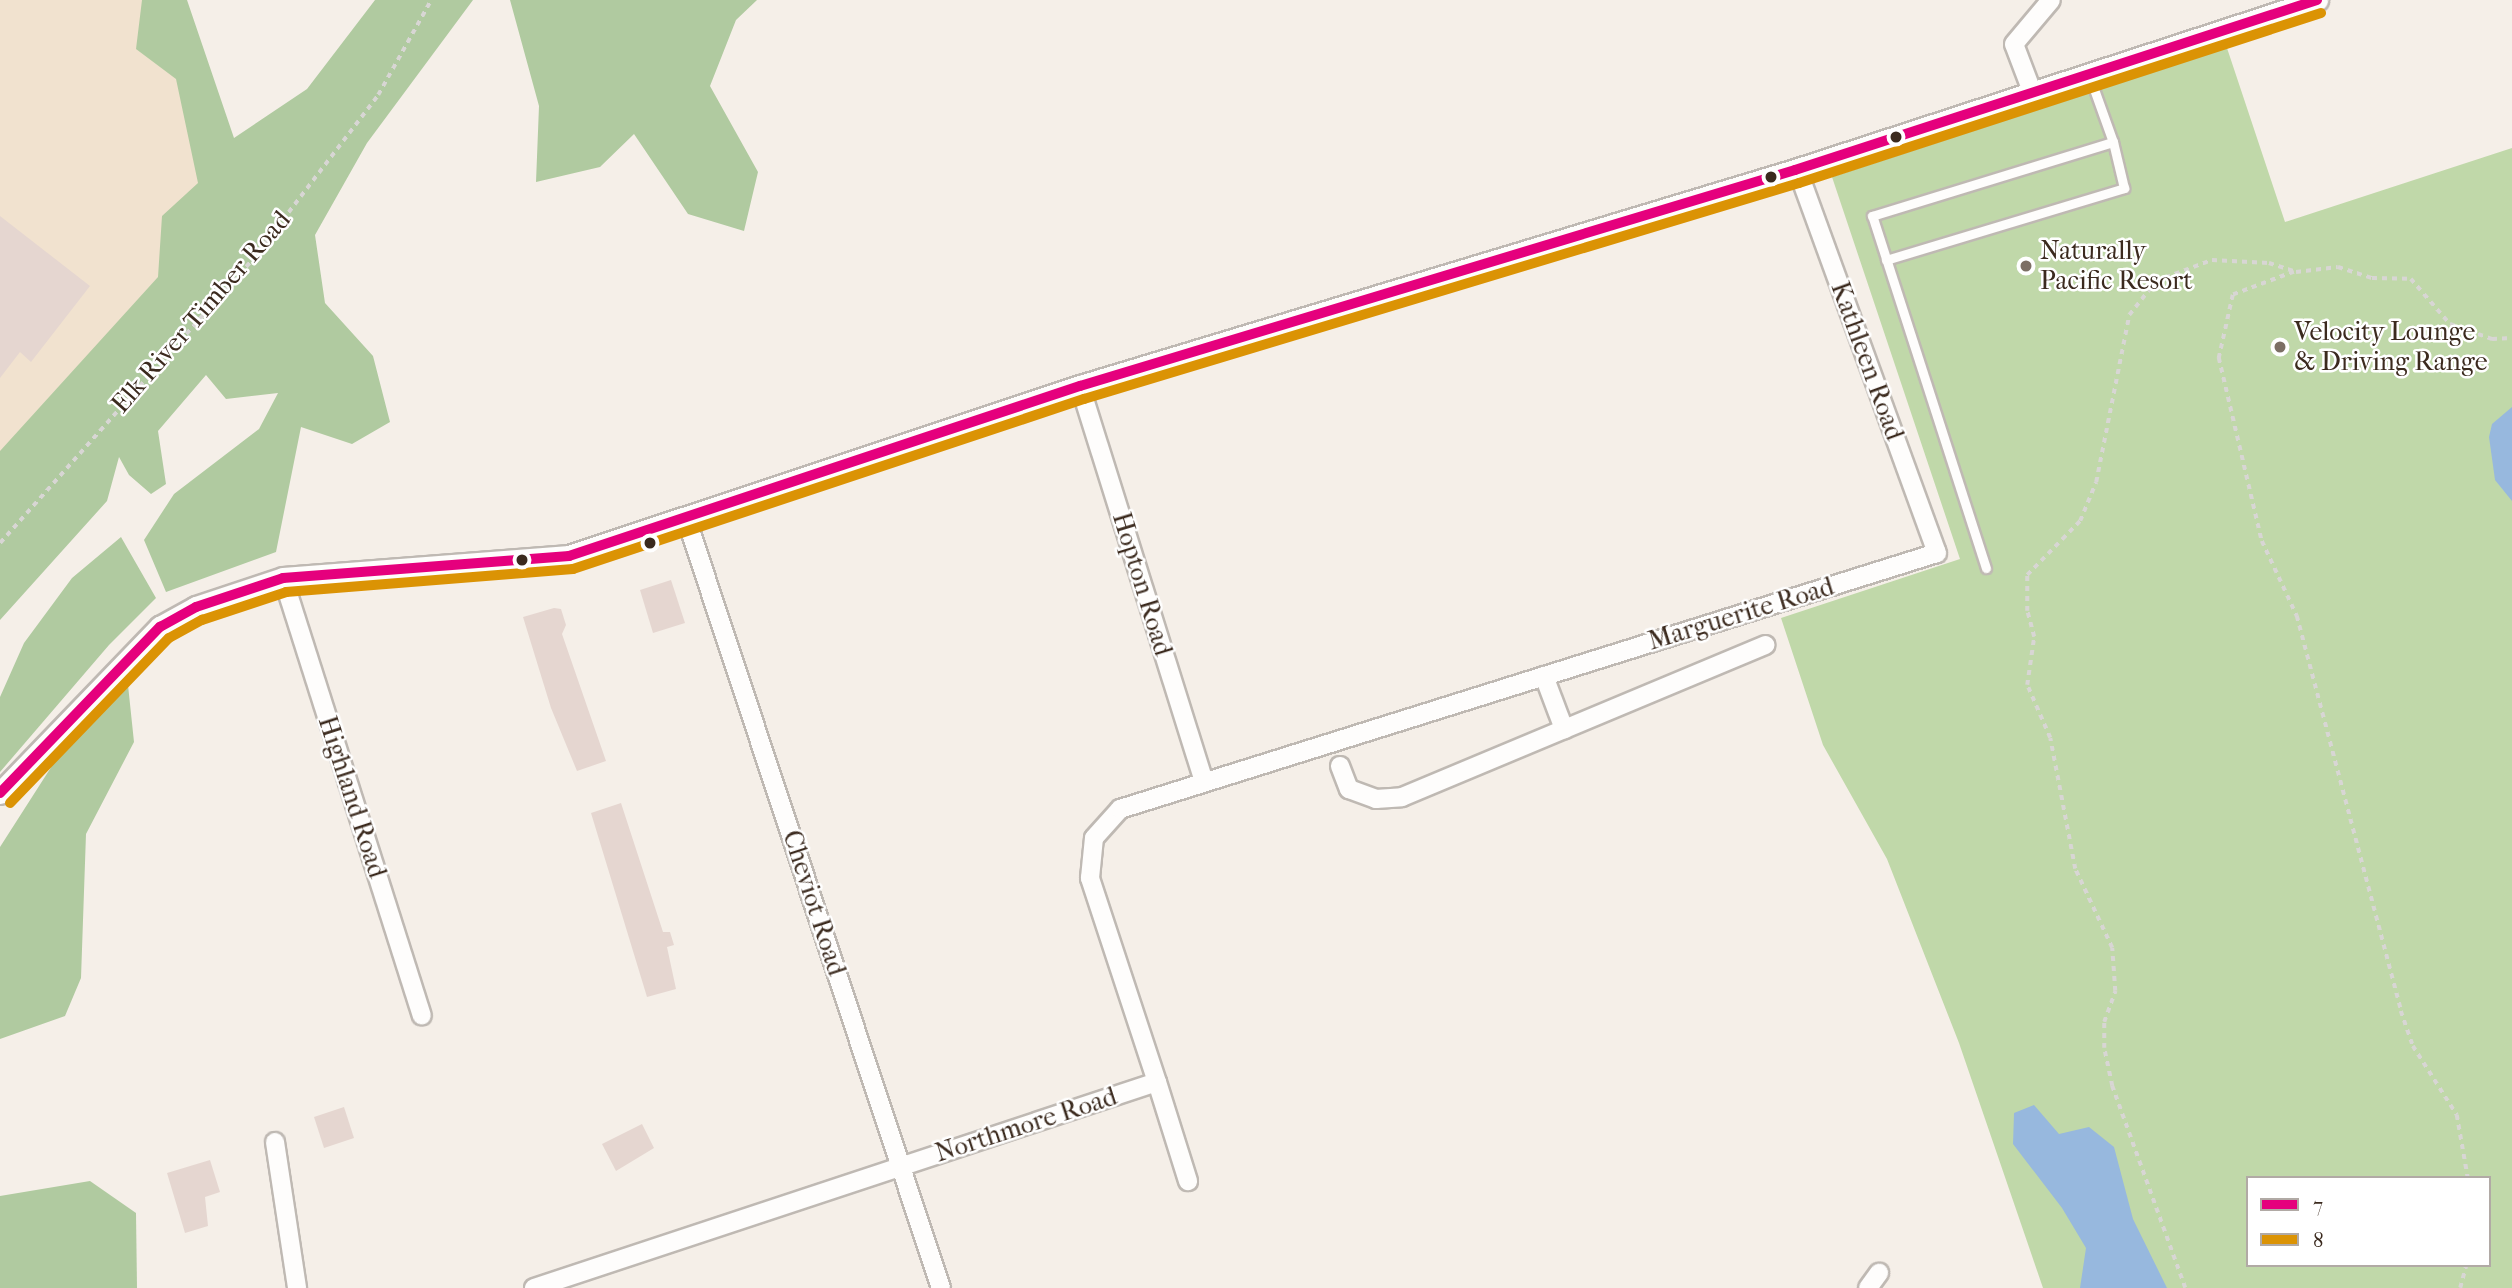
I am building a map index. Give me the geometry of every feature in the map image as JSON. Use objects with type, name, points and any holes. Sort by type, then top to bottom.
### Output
[{"type":"street","points":[[2033,94],[2014,44],[2051,0]]},
{"type":"street","points":[[0,793],[160,628],[196,607],[282,578],[569,556],[1080,386],[1797,169],[2317,0]]},
{"type":"street","name":"Kathleen Road","points":[[1797,169],[1937,553]]},
{"type":"street","name":"Hopton Road","points":[[1080,386],[1204,781]]},
{"type":"street","name":"Cheviot Road","points":[[686,518],[941,1288]]},
{"type":"street","name":"Marguerite Road","points":[[1204,781],[1937,553]]},
{"type":"street","name":"Highland Road","points":[[282,578],[422,1016]]},
{"type":"street","name":"Marguerite Road","points":[[1340,766],[1349,789],[1376,799],[1402,797],[1765,645]]},
{"type":"street","points":[[1544,676],[1564,729]]},
{"type":"street","points":[[1188,1181],[1090,877],[1094,838],[1120,809],[1204,781]]},
{"type":"street","name":"Northmore Road","points":[[534,1288],[1157,1082]]},
{"type":"street","points":[[275,1142],[297,1288]]},
{"type":"street","points":[[1868,1288],[1879,1273]]},
{"type":"lane","points":[[1886,260],[2124,188],[2113,142],[2089,75]]},
{"type":"lane","points":[[1986,568],[1871,216],[2113,142]]},
{"type":"path","name":"Elk River Timber Road","points":[[0,542],[252,260],[378,95],[430,0]]},
{"type":"path","points":[[2185,1288],[2112,1086],[2104,1048],[2104,1022],[2115,991],[2112,948],[2075,869],[2050,738],[2027,685],[2034,637],[2027,611],[2027,575],[2080,521],[2096,482],[2129,316],[2156,281],[2211,260],[2269,263],[2295,272]]},
{"type":"path","points":[[2468,1176],[2456,1115],[2413,1046],[2401,1010],[2297,616],[2262,541],[2219,358],[2233,295],[2295,272],[2337,267],[2372,278],[2411,279],[2450,324],[2492,339],[2512,338]]},
{"type":"path","points":[[2460,1288],[2465,1267]]},
{"type":"shaded area","points":[[0,0],[174,0],[242,213],[0,527]]},
{"type":"green space","points":[[142,0],[187,0],[234,138],[307,89],[375,0],[473,0],[367,143],[315,235],[325,303],[373,356],[390,422],[352,444],[301,427],[276,552],[166,592],[144,540],[174,494],[259,429],[278,393],[226,399],[206,375],[158,431],[166,484],[151,494],[129,475],[119,457],[107,501],[0,620],[0,451],[158,277],[162,216],[198,183],[176,79],[136,49]]},
{"type":"green space","points":[[510,0],[757,0],[736,20],[710,86],[758,172],[744,231],[688,214],[634,134],[600,167],[536,182],[539,106]]},
{"type":"green space","points":[[2227,48],[2285,222],[2512,148],[2512,1288],[2043,1288],[1959,1043],[1887,859],[1823,745],[1781,618],[1960,559],[1832,177]]},
{"type":"green space","points":[[121,537],[156,598],[109,645],[0,772],[0,697],[24,643],[72,578]]},
{"type":"green space","points":[[128,685],[134,742],[86,834],[81,978],[65,1016],[0,1039],[0,847],[57,758]]},
{"type":"green space","points":[[90,1181],[136,1213],[137,1288],[0,1288],[0,1196]]},
{"type":"water","points":[[2512,407],[2512,501],[2495,480],[2489,437],[2492,424]]},
{"type":"water","points":[[2034,1105],[2059,1134],[2089,1127],[2114,1147],[2133,1219],[2167,1288],[2080,1288],[2086,1248],[2062,1208],[2013,1144],[2014,1113]]},
{"type":"building","points":[[0,216],[90,286],[31,362],[20,352],[0,378]]},
{"type":"building","points":[[671,580],[685,623],[653,633],[640,590]]},
{"type":"building","points":[[554,608],[561,609],[566,625],[562,634],[606,761],[577,771],[551,708],[523,617]]},
{"type":"building","points":[[621,803],[663,932],[670,932],[674,945],[667,947],[676,989],[647,997],[591,813]]},
{"type":"building","points":[[344,1107],[354,1138],[324,1148],[314,1117]]},
{"type":"building","points":[[642,1124],[654,1148],[616,1171],[602,1144]]},
{"type":"building","points":[[210,1160],[220,1192],[205,1197],[208,1226],[185,1233],[167,1173]]},
{"type":"transit line","name":"7","points":[[0,793],[160,627],[196,607],[283,578],[569,556],[1080,386],[1795,170],[2317,0]]},
{"type":"transit line","name":"8","points":[[10,803],[169,638],[202,620],[286,592],[573,569],[1084,399],[1799,183],[2321,13]]},
{"type":"place","name":"Naturally Pacific Resort","points":[[2026,266]]},
{"type":"place","name":"Velocity Lounge & Driving Range","points":[[2280,347]]}]
